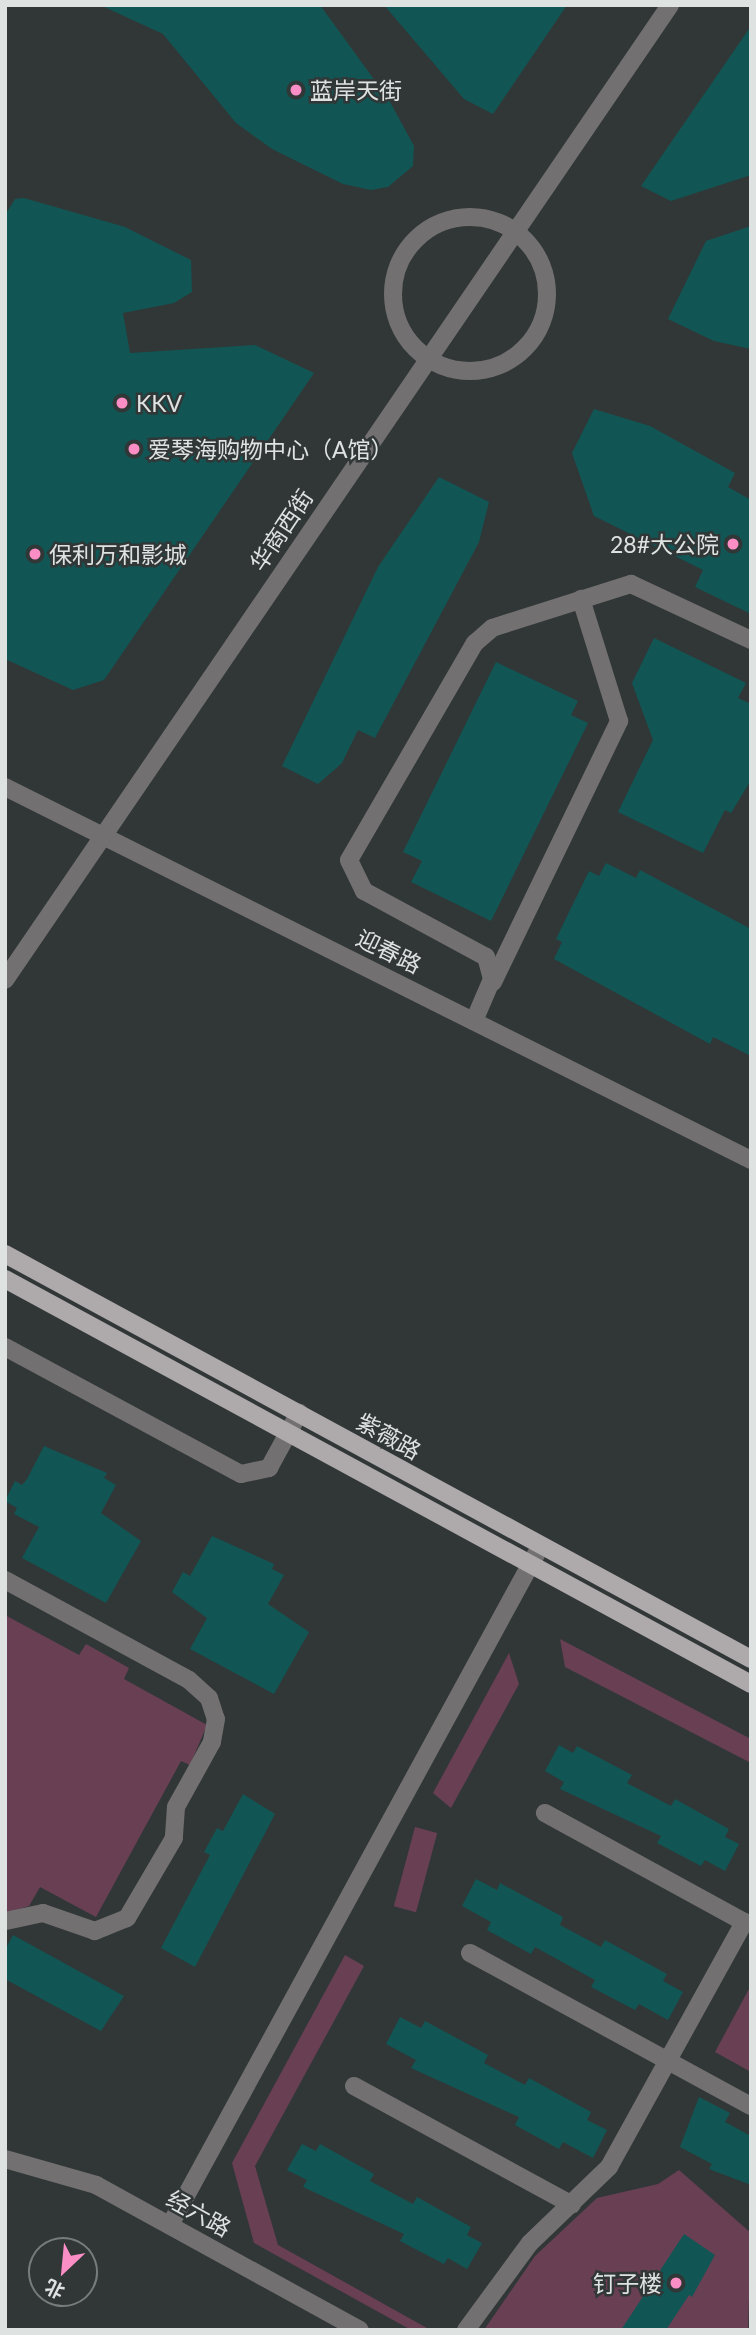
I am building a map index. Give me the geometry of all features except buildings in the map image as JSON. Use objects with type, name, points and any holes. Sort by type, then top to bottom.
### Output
[{"type":"main road","name":"紫薇路","points":[[5,1254],[540,1547],[751,1659]]},
{"type":"main road","name":"紫薇路","points":[[5,1279],[751,1684]]},
{"type":"street","name":"华商西街","points":[[5,980],[670,5]]},
{"type":"street","points":[[455,218],[481,218],[515,231],[537,255],[547,288],[534,337],[510,360],[477,371],[428,358],[404,333],[395,309],[393,283],[405,251],[430,228],[455,218]]},
{"type":"street","points":[[490,988],[492,971],[481,951],[364,891],[350,869],[351,852],[481,636],[581,599],[637,585],[751,640]]},
{"type":"street","points":[[474,1021],[619,721],[581,599]]},
{"type":"street","name":"迎春路","points":[[5,787],[751,1160]]},
{"type":"street","points":[[5,1347],[241,1474],[269,1468],[299,1413]]},
{"type":"street","points":[[170,2225],[540,1547]]},
{"type":"street","points":[[5,1580],[189,1680],[209,1698],[216,1719],[212,1742],[176,1807],[174,1838],[127,1918],[95,1931],[43,1913],[5,1921]]},
{"type":"street","points":[[466,2330],[522,2253],[609,2167],[747,1924],[545,1813]]},
{"type":"street","points":[[470,1953],[751,2106]]},
{"type":"street","points":[[354,2086],[572,2205]]},
{"type":"street","name":"经六路","points":[[5,2159],[96,2185],[360,2330]]},
{"type":"shaded area","points":[[5,1615],[79,1655],[86,1644],[129,1668],[124,1679],[207,1725],[190,1765],[181,1761],[96,1917],[40,1887],[29,1906],[5,1913]]},
{"type":"shaded area","points":[[560,1639],[751,1739],[751,1763],[565,1667]]},
{"type":"shaded area","points":[[509,1653],[519,1684],[451,1808],[433,1793]]},
{"type":"shaded area","points":[[415,1827],[437,1833],[416,1912],[394,1906]]},
{"type":"shaded area","points":[[345,1955],[364,1966],[255,2166],[278,2245],[427,2328],[421,2330],[411,2330],[254,2243],[232,2163]]},
{"type":"shaded area","points":[[751,1985],[751,2072],[715,2052]]},
{"type":"shaded area","points":[[679,2170],[751,2233],[748,2330],[484,2330],[535,2256],[597,2198],[658,2184]]},
{"type":"place","name":"蓝岸天街","points":[[296,90]]},
{"type":"place","name":"KKV","points":[[122,403]]},
{"type":"place","name":"爱琴海购物中心（A馆）","points":[[134,449]]},
{"type":"place","name":"28#大公院","points":[[733,544]]},
{"type":"place","name":"保利万和影城","points":[[35,554]]},
{"type":"place","name":"钉子楼","points":[[676,2283]]}]
